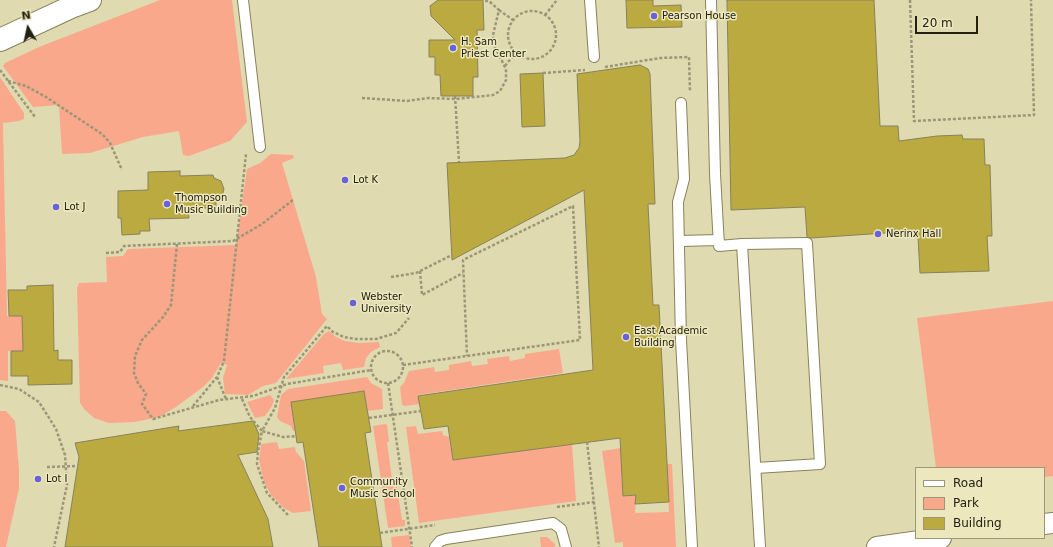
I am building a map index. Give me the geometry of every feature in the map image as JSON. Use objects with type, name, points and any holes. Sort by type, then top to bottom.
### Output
[{"type":"main road","points":[[0,40],[71,6],[90,0]]},
{"type":"street","points":[[877,547],[919,544],[937,539]]},
{"type":"lane","points":[[243,0],[260,147]]},
{"type":"lane","points":[[590,0],[594,57]]},
{"type":"lane","points":[[711,0],[715,174],[719,246],[742,244],[807,243],[820,464],[756,468]]},
{"type":"lane","points":[[686,101],[684,179],[678,202],[685,452],[692,547]]},
{"type":"lane","points":[[679,241],[719,240]]},
{"type":"lane","points":[[742,244],[760,547]]},
{"type":"lane","points":[[436,547],[440,541],[446,539],[553,523],[561,529],[566,547]]},
{"type":"path","points":[[483,1],[489,0],[499,10],[513,20]]},
{"type":"path","points":[[545,15],[557,0]]},
{"type":"path","points":[[910,0],[914,121],[1034,115],[1031,0]]},
{"type":"path","points":[[362,98],[406,101],[428,98],[493,95],[500,91],[506,80],[504,66],[495,47],[493,35],[499,10]]},
{"type":"path","points":[[530,11],[545,15],[555,28],[555,40],[550,50],[544,55],[530,59],[522,57],[516,52],[508,39],[508,31],[513,20],[522,13],[530,11]]},
{"type":"path","points":[[504,66],[516,52]]},
{"type":"path","points":[[601,68],[660,58],[689,57],[686,101]]},
{"type":"path","points":[[0,70],[35,117]]},
{"type":"path","points":[[543,73],[587,70]]},
{"type":"path","points":[[8,81],[26,86],[46,97],[102,134],[110,143],[122,170]]},
{"type":"path","points":[[455,97],[459,162]]},
{"type":"path","points":[[193,407],[218,377],[224,361],[246,152]]},
{"type":"path","points":[[106,253],[120,252],[124,246],[233,241],[262,224],[293,200]]},
{"type":"path","points":[[403,365],[580,340],[573,206],[462,260],[466,356]]},
{"type":"path","points":[[177,244],[171,305],[163,317],[142,340],[135,356],[134,373],[138,383],[146,394],[142,404],[153,420],[193,407],[226,400],[242,399],[287,384],[371,370]]},
{"type":"path","points":[[390,277],[420,271],[452,255]]},
{"type":"path","points":[[420,271],[422,294],[463,273]]},
{"type":"path","points":[[288,515],[267,493],[257,464],[262,431],[275,408],[284,377],[327,326],[333,332],[344,337],[356,339],[376,339],[396,333],[409,318]]},
{"type":"path","points":[[384,351],[394,353],[398,356],[403,365],[402,375],[398,379],[388,383],[378,380],[371,370],[375,357],[384,351]]},
{"type":"path","points":[[218,377],[226,400]]},
{"type":"path","points":[[388,383],[412,547]]},
{"type":"path","points":[[0,385],[19,389],[39,402],[56,429],[65,455],[67,466],[67,485],[54,547]]},
{"type":"path","points":[[242,399],[250,417],[262,431],[283,438],[297,436]]},
{"type":"path","points":[[369,418],[420,411]]},
{"type":"path","points":[[249,421],[250,417]]},
{"type":"path","points":[[587,442],[600,547]]},
{"type":"path","points":[[47,467],[78,466]]},
{"type":"green space","points":[[160,0],[232,0],[247,122],[230,141],[189,156],[183,155],[179,131],[143,137],[90,153],[62,154],[59,105],[33,107],[3,66],[5,63],[39,47]]},
{"type":"green space","points":[[0,77],[24,113],[24,119],[3,123],[7,316],[26,316],[23,328],[23,342],[27,351],[8,351],[8,381],[0,380]]},
{"type":"green space","points":[[271,154],[293,155],[294,158],[282,163],[316,277],[322,314],[327,319],[276,383],[263,386],[248,395],[225,394],[223,378],[227,365],[221,363],[212,378],[203,387],[176,407],[159,417],[135,422],[109,423],[94,418],[80,403],[77,288],[79,283],[107,282],[106,257],[123,256],[128,249],[236,245],[247,169],[260,163]]},
{"type":"green space","points":[[1053,301],[1053,476],[1045,477],[1045,467],[936,467],[917,318]]},
{"type":"green space","points":[[329,331],[336,337],[345,341],[359,343],[379,342],[380,347],[371,352],[366,358],[364,367],[343,370],[341,363],[323,366],[324,373],[286,379],[324,334]]},
{"type":"green space","points":[[559,349],[563,373],[418,395],[420,404],[402,405],[400,387],[404,383],[409,371],[434,367],[435,372],[449,370],[449,365],[471,361],[472,366],[488,364],[487,359],[509,356],[510,361],[525,358],[525,354]]},
{"type":"green space","points":[[367,377],[371,383],[382,389],[383,409],[368,411],[364,391],[292,402],[296,431],[293,431],[291,426],[280,421],[277,417],[281,395],[288,389]]},
{"type":"green space","points":[[270,395],[274,400],[272,406],[265,416],[255,418],[247,402]]},
{"type":"green space","points":[[0,411],[6,411],[15,421],[19,469],[19,488],[6,547],[0,547]]},
{"type":"green space","points":[[387,425],[389,442],[387,442],[393,487],[397,487],[402,520],[405,520],[405,526],[388,528],[373,426]]},
{"type":"green space","points":[[416,426],[418,434],[442,431],[443,435],[449,437],[453,460],[572,444],[576,501],[419,523],[406,427]]},
{"type":"green space","points":[[277,442],[279,449],[295,447],[296,452],[304,461],[311,511],[293,513],[284,508],[271,495],[264,482],[259,460],[261,444]]},
{"type":"green space","points":[[621,448],[623,496],[636,495],[635,513],[669,512],[667,464],[672,464],[676,547],[623,547],[623,542],[615,543],[602,451]]},
{"type":"green space","points":[[409,535],[411,547],[392,547],[391,537]]},
{"type":"green space","points":[[540,537],[547,537],[555,544],[555,547],[541,547]]},
{"type":"building","name":"H. Sam Priest Center","points":[[438,0],[483,0],[484,30],[477,30],[478,77],[473,77],[473,96],[441,96],[440,75],[435,75],[435,57],[429,57],[429,40],[455,40],[431,16],[430,6]]},
{"type":"building","name":"Pearson House","points":[[626,0],[653,0],[653,6],[681,5],[682,27],[627,28]]},
{"type":"building","points":[[727,0],[874,0],[880,126],[898,126],[899,141],[937,136],[962,135],[963,139],[984,139],[985,165],[990,165],[992,236],[987,236],[989,271],[920,273],[918,237],[915,237],[915,231],[811,238],[807,237],[805,207],[731,210]]},
{"type":"building","name":"East Academic Building","points":[[640,65],[648,69],[650,74],[655,204],[648,204],[653,305],[659,305],[669,502],[635,504],[636,495],[623,496],[620,438],[453,460],[448,426],[424,429],[418,396],[593,370],[584,190],[452,260],[447,163],[565,158],[574,155],[579,148],[580,142],[577,74]]},
{"type":"building","points":[[543,73],[545,126],[522,127],[520,74]]},
{"type":"building","name":"Thompson Music Building","points":[[180,171],[180,176],[213,175],[214,178],[221,181],[224,189],[222,196],[216,199],[216,208],[188,208],[189,218],[149,219],[150,231],[140,231],[140,234],[122,235],[121,218],[118,218],[118,191],[148,190],[148,172]]},
{"type":"building","points":[[53,285],[54,351],[58,350],[58,360],[72,360],[72,384],[28,385],[28,376],[11,376],[11,351],[23,351],[22,316],[9,316],[8,290],[27,290],[27,286]]},
{"type":"building","name":"Community Music School","points":[[364,391],[371,432],[365,433],[382,547],[319,547],[303,442],[297,443],[291,402]]},
{"type":"building","points":[[253,421],[259,434],[257,452],[238,455],[268,519],[273,547],[65,547],[79,457],[75,443],[179,426],[178,431]]},
{"type":"place","name":"Pearson House","points":[[654,16]]},
{"type":"place","name":"H. Sam Priest Center","points":[[453,48]]},
{"type":"place","name":"Lot K","points":[[345,180]]},
{"type":"place","name":"Thompson Music Building","points":[[167,204]]},
{"type":"place","name":"Lot J","points":[[56,207]]},
{"type":"place","name":"Nerinx Hall","points":[[878,234]]},
{"type":"place","name":"Webster University","points":[[353,303]]},
{"type":"place","name":"East Academic Building","points":[[626,337]]},
{"type":"place","name":"Lot I","points":[[38,479]]},
{"type":"place","name":"Community Music School","points":[[342,488]]}]
